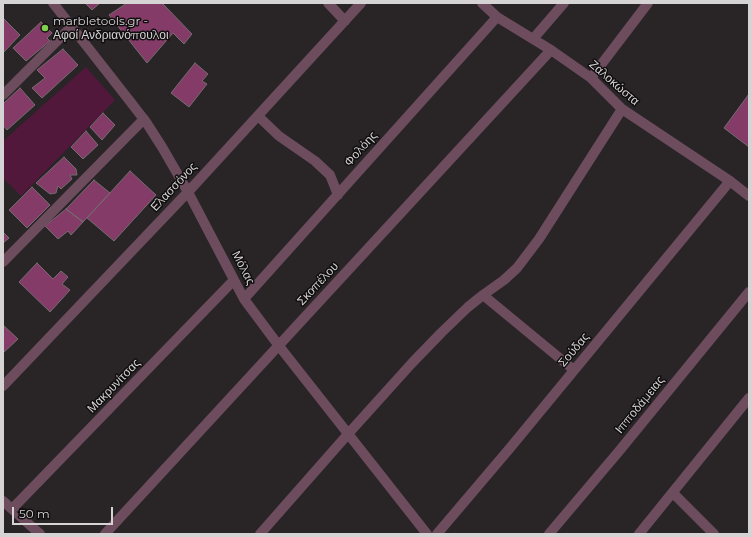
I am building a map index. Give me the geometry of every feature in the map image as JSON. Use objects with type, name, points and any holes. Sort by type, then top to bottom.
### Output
[{"type":"street","name":"Μόλας","points":[[53,3],[144,119],[188,192],[244,299],[279,346],[427,534]]},
{"type":"street","points":[[328,3],[345,21]]},
{"type":"street","name":"Ελασσόνος","points":[[3,386],[188,192],[361,3]]},
{"type":"street","name":"Ζαλοκώστα","points":[[482,3],[497,17],[551,50],[591,78],[622,110],[730,181],[749,196]]},
{"type":"street","points":[[533,39],[564,3]]},
{"type":"street","points":[[591,78],[648,3]]},
{"type":"street","name":"Φολόης","points":[[244,299],[497,17]]},
{"type":"street","points":[[3,95],[71,27]]},
{"type":"street","name":"Σκοπέλου","points":[[105,534],[551,50]]},
{"type":"street","points":[[260,534],[348,434],[442,332],[468,307],[504,280],[517,268],[539,239],[622,110]]},
{"type":"street","points":[[258,116],[279,136],[315,161],[330,175],[338,195]]},
{"type":"street","points":[[3,262],[144,119]]},
{"type":"street","name":"Σούδας","points":[[437,534],[510,448],[730,181]]},
{"type":"street","name":"Μακρυνίτσας","points":[[12,509],[234,280]]},
{"type":"street","name":"Ιπποδάμειας","points":[[549,534],[620,450],[749,292]]},
{"type":"street","points":[[483,295],[574,370]]},
{"type":"street","points":[[639,534],[749,398]]},
{"type":"street","points":[[673,493],[714,534]]},
{"type":"street","points":[[3,501],[40,534]]},
{"type":"shaded area","points":[[86,67],[115,100],[21,196],[3,178],[3,141]]},
{"type":"building","points":[[85,3],[100,3],[92,10]]},
{"type":"building","points":[[127,3],[162,3],[192,34],[184,44],[173,33],[147,63],[109,15]]},
{"type":"building","points":[[4,19],[20,35],[3,53],[3,20]]},
{"type":"building","points":[[41,22],[52,33],[47,38],[50,41],[26,61],[13,48]]},
{"type":"building","points":[[63,49],[78,65],[42,98],[32,88],[45,78],[37,70]]},
{"type":"building","points":[[195,63],[208,74],[202,81],[207,84],[189,107],[171,93]]},
{"type":"building","points":[[20,88],[35,105],[7,130],[3,125],[3,104]]},
{"type":"building","points":[[749,94],[749,147],[724,128]]},
{"type":"building","points":[[103,113],[115,125],[102,140],[90,127]]},
{"type":"building","points":[[86,131],[98,145],[83,159],[71,147]]},
{"type":"building","points":[[64,157],[76,169],[77,175],[70,175],[72,179],[61,189],[58,186],[56,193],[50,194],[36,183]]},
{"type":"building","points":[[130,171],[156,195],[114,241],[87,218]]},
{"type":"building","points":[[94,180],[110,193],[83,222],[66,209]]},
{"type":"building","points":[[32,187],[50,205],[27,228],[9,210]]},
{"type":"building","points":[[66,209],[83,222],[71,235],[68,231],[58,239],[45,226]]},
{"type":"building","points":[[3,232],[9,238],[3,243]]},
{"type":"building","points":[[37,263],[53,279],[61,271],[68,277],[62,284],[70,290],[50,312],[19,282]]},
{"type":"building","points":[[3,325],[18,339],[3,353]]},
{"type":"place","name":"marbletools.gr - Αφοί Ανδριανόπουλοι","points":[[45,28]]}]
